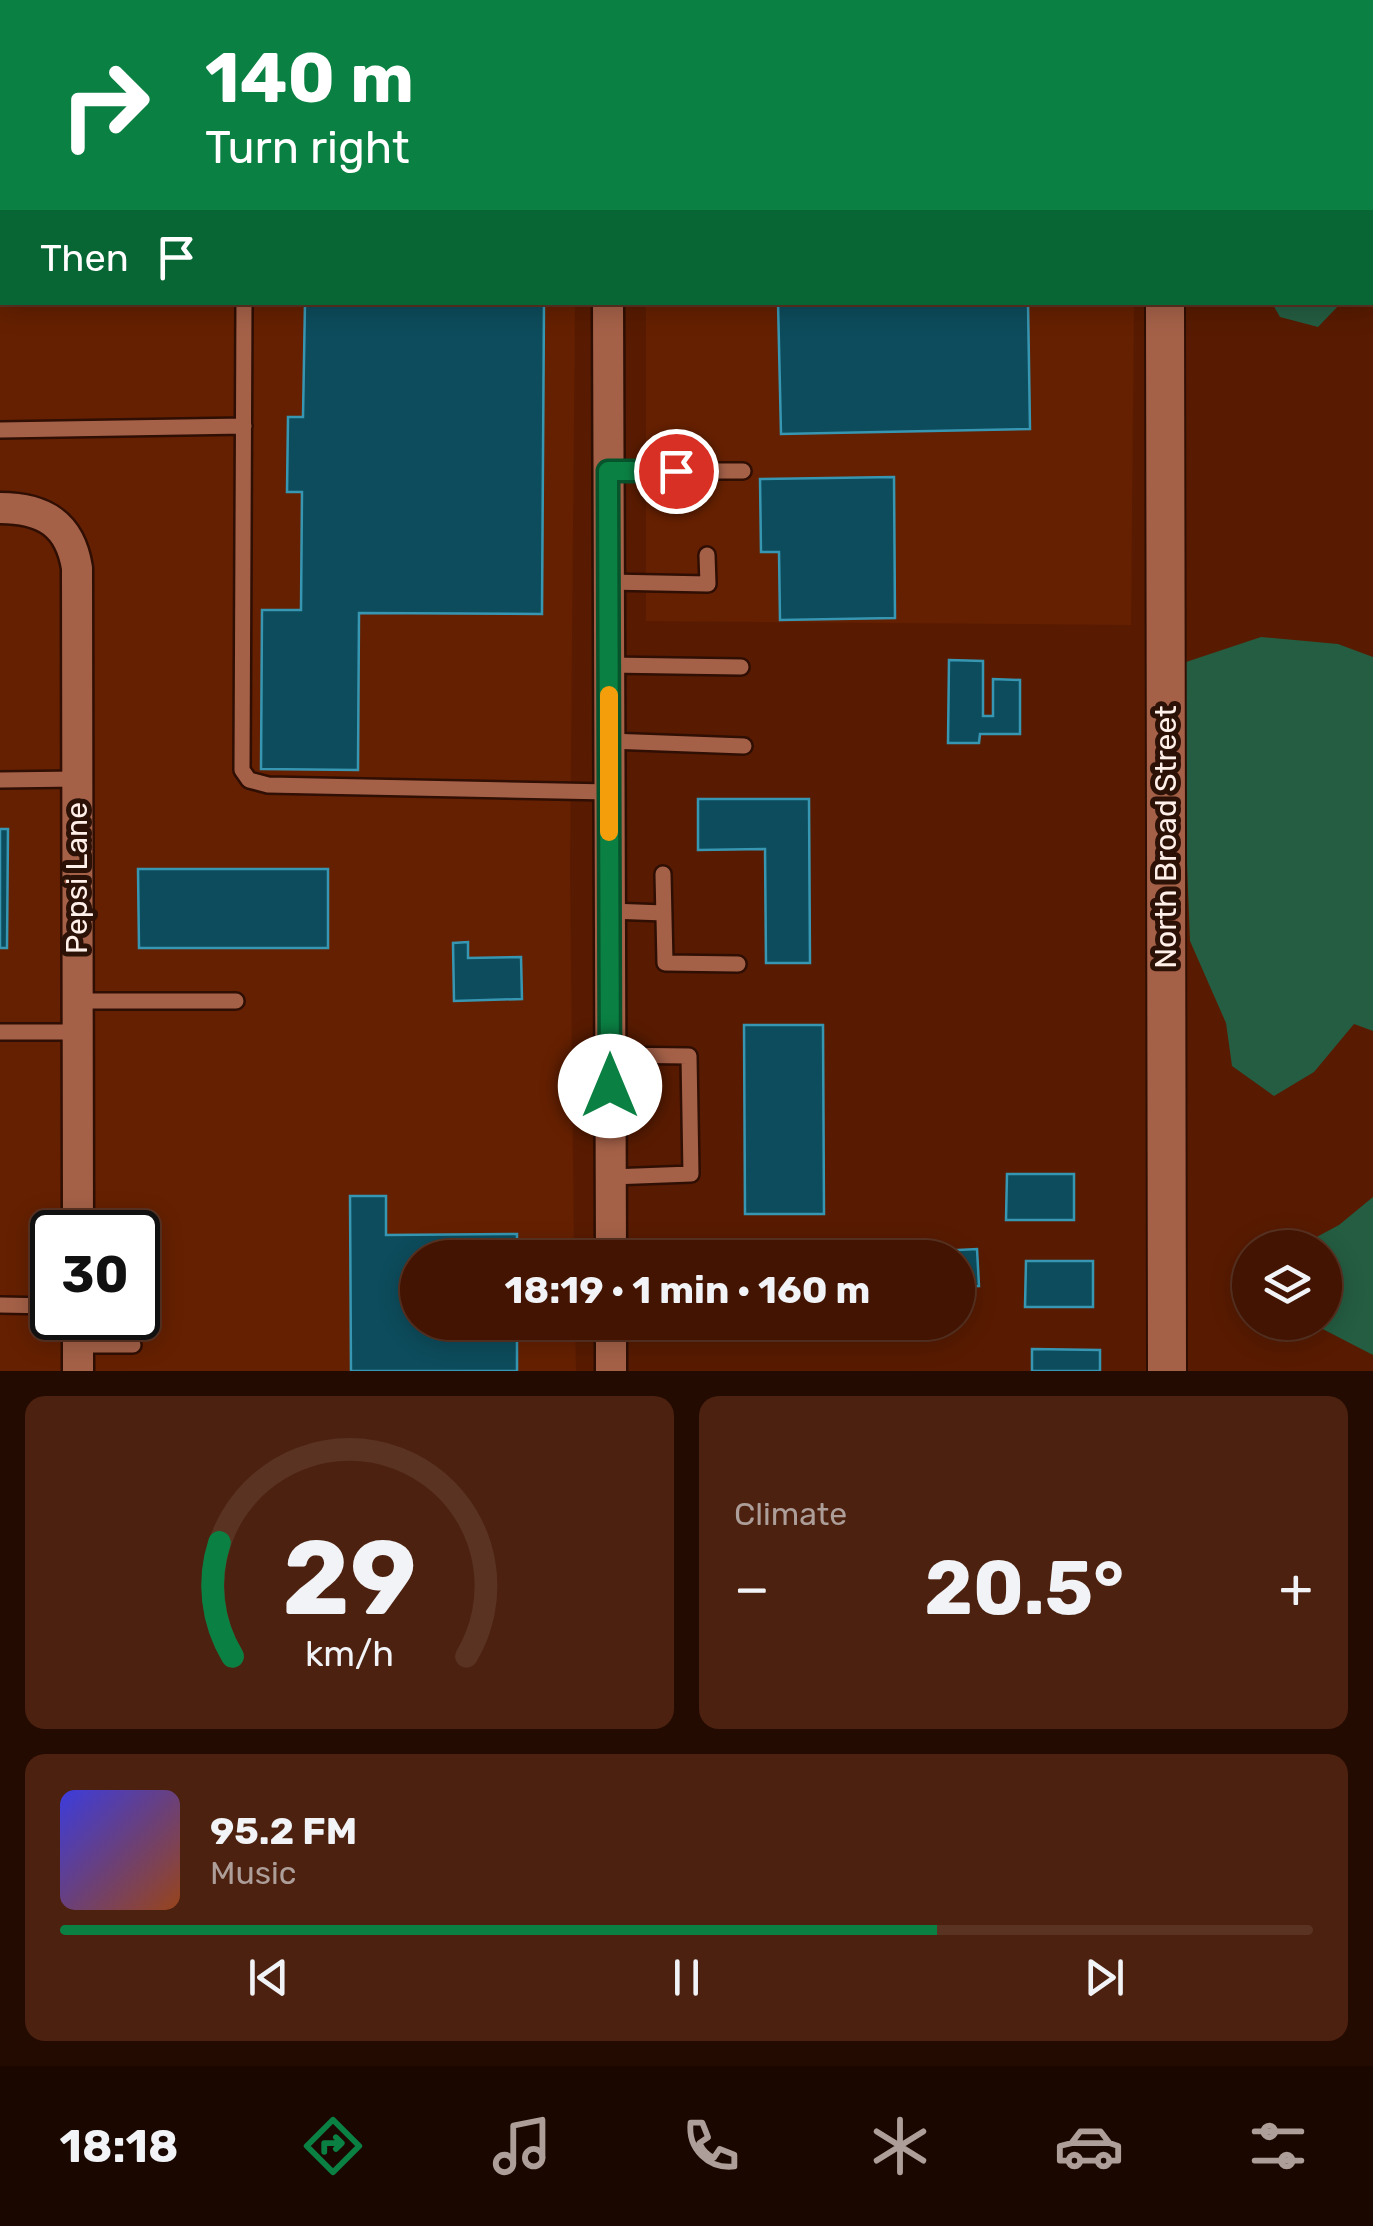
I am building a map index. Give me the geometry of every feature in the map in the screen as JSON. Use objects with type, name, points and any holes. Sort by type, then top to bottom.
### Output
[{"type":"street","points":[[608,305],[611,1240]]},
{"type":"street","name":"North Broad Street","points":[[1166,305],[1167,1371]]},
{"type":"street","name":"Pepsi Lane","points":[[0,508],[35,511],[62,527],[77,568],[78,1210]]},
{"type":"street","points":[[611,1340],[611,1371]]},
{"type":"lane","points":[[244,305],[242,770],[249,780],[268,786],[609,792]]},
{"type":"lane","points":[[0,430],[244,426]]},
{"type":"lane","points":[[608,471],[743,471]]},
{"type":"lane","points":[[609,582],[708,584],[707,555]]},
{"type":"lane","points":[[609,665],[740,668]]},
{"type":"lane","points":[[609,741],[744,746]]},
{"type":"lane","points":[[0,780],[77,779]]},
{"type":"lane","points":[[663,874],[665,963],[738,964]]},
{"type":"lane","points":[[610,910],[664,913]]},
{"type":"lane","points":[[77,1001],[236,1001]]},
{"type":"lane","points":[[0,1032],[77,1032]]},
{"type":"lane","points":[[610,1056],[690,1056],[691,1174],[611,1177]]},
{"type":"lane","points":[[0,1305],[30,1306]]},
{"type":"lane","points":[[78,1345],[133,1345]]},
{"type":"shaded area","points":[[0,305],[575,305],[570,869],[574,1240],[400,1240],[400,1340],[575,1340],[576,1371],[0,1371]]},
{"type":"shaded area","points":[[646,305],[1134,305],[1131,625],[646,621]]},
{"type":"green space","points":[[1273,305],[1339,305],[1318,327],[1280,317]]},
{"type":"green space","points":[[1261,637],[1338,644],[1373,657],[1373,1031],[1354,1024],[1314,1072],[1274,1096],[1232,1066],[1226,1023],[1190,941],[1181,711],[1186,662]]},
{"type":"green space","points":[[1373,1197],[1373,1355],[1342,1339],[1342,1230],[1330,1230]]},
{"type":"building","points":[[305,305],[544,305],[542,614],[359,613],[358,770],[261,769],[262,610],[301,610],[302,492],[287,492],[288,417],[303,417]]},
{"type":"building","points":[[778,305],[1028,305],[1030,429],[781,434]]},
{"type":"building","points":[[894,477],[895,618],[780,620],[779,552],[761,552],[760,479]]},
{"type":"building","points":[[949,660],[983,661],[983,716],[993,716],[993,679],[1020,680],[1020,734],[980,734],[979,743],[948,743]]},
{"type":"building","points":[[698,799],[809,799],[810,963],[766,963],[765,849],[698,850]]},
{"type":"building","points":[[0,829],[8,829],[7,948],[0,948]]},
{"type":"building","points":[[138,869],[328,869],[328,948],[139,948]]},
{"type":"building","points":[[468,942],[468,958],[521,957],[522,999],[454,1001],[453,943]]},
{"type":"building","points":[[744,1025],[823,1025],[824,1214],[745,1214]]},
{"type":"building","points":[[1007,1174],[1074,1174],[1074,1220],[1006,1220]]},
{"type":"building","points":[[350,1196],[386,1196],[386,1235],[517,1234],[517,1240],[400,1240],[400,1340],[517,1340],[517,1371],[351,1371]]},
{"type":"building","points":[[977,1249],[979,1286],[975,1286]]},
{"type":"building","points":[[1026,1261],[1093,1261],[1093,1307],[1025,1307]]},
{"type":"building","points":[[1032,1349],[1100,1350],[1100,1371],[1032,1371]]},
{"type":"slow traffic","points":[[609,695],[609,832]]},
{"type":"route","points":[[610,1086],[608,471],[676,471]]}]
